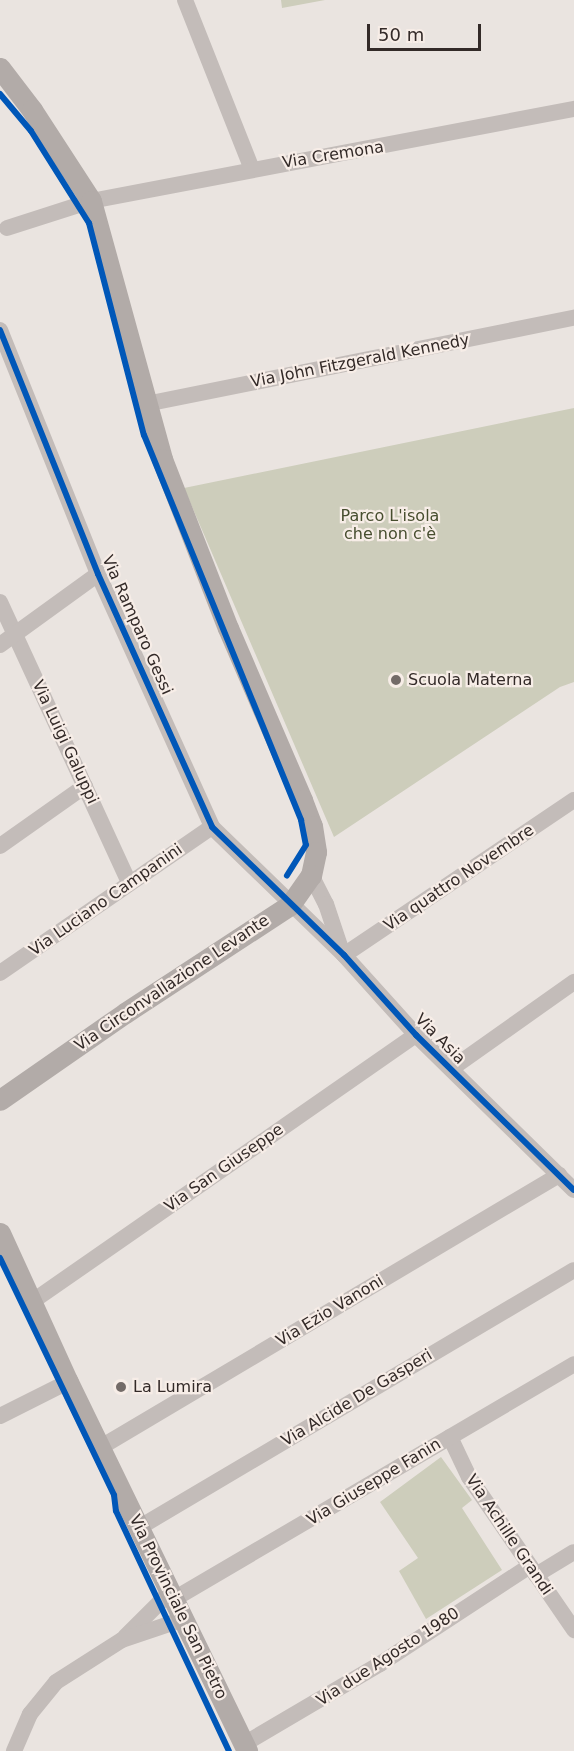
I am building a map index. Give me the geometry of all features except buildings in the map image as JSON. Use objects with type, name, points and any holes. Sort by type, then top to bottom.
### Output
[{"type":"main road","name":"Via Circonvallazione Levante","points":[[0,68],[39,119],[91,201],[146,404],[170,480],[312,826],[316,852],[311,875],[290,905],[125,1013],[0,1100]]},
{"type":"main road","name":"Via Provinciale San Pietro","points":[[1,1234],[33,1300],[68,1382],[246,1748]]},
{"type":"street","points":[[185,0],[252,170]]},
{"type":"street","name":"Via Cremona","points":[[2,230],[91,201],[574,109]]},
{"type":"street","name":"Via John Fitzgerald Kennedy","points":[[146,404],[574,318]]},
{"type":"street","name":"Via Ramparo Gessi","points":[[0,330],[98,574],[212,827],[290,905]]},
{"type":"street","points":[[0,645],[98,574]]},
{"type":"street","name":"Via Luigi Galuppi","points":[[0,602],[129,883]]},
{"type":"street","points":[[0,846],[85,786]]},
{"type":"street","name":"Via quattro Novembre","points":[[344,955],[574,800]]},
{"type":"street","name":"Via Luciano Campanini","points":[[0,973],[212,827]]},
{"type":"street","name":"Via Asia","points":[[311,875],[326,904],[344,955]]},
{"type":"street","name":"Via Asia","points":[[290,905],[344,955],[416,1035],[574,1190]]},
{"type":"street","points":[[451,1069],[574,982]]},
{"type":"street","name":"Via San Giuseppe","points":[[33,1300],[416,1035]]},
{"type":"street","name":"Via Ezio Vanoni","points":[[101,1447],[559,1175]]},
{"type":"street","name":"Via Alcide De Gasperi","points":[[140,1527],[574,1270]]},
{"type":"street","name":"Via Giuseppe Fanin","points":[[122,1640],[172,1595],[574,1364]]},
{"type":"street","points":[[0,1416],[68,1382]]},
{"type":"street","name":"Via Achille Grandi","points":[[450,1437],[468,1477],[574,1630]]},
{"type":"street","name":"Via due Agosto 1980","points":[[246,1748],[533,1570],[574,1552]]},
{"type":"street","points":[[14,1751],[30,1714],[56,1682],[122,1640],[184,1619]]},
{"type":"green space","points":[[281,0],[325,0],[282,8]]},
{"type":"green space","name":"Parco L'isola che non c'è","points":[[574,408],[574,682],[560,687],[334,837],[184,488]]},
{"type":"green space","points":[[441,1457],[472,1500],[462,1508],[502,1570],[426,1619],[399,1571],[418,1558],[380,1502]]},
{"type":"cycle path","points":[[0,94],[31,131],[89,223],[144,435],[301,820],[306,845],[287,875]]},
{"type":"cycle path","points":[[0,330],[98,574],[212,827],[344,955],[416,1035],[574,1190]]},
{"type":"cycle path","points":[[0,1258],[114,1495],[116,1511],[229,1751]]},
{"type":"place","name":"Scuola Materna","points":[[396,680]]},
{"type":"place","name":"La Lumira","points":[[121,1387]]}]
